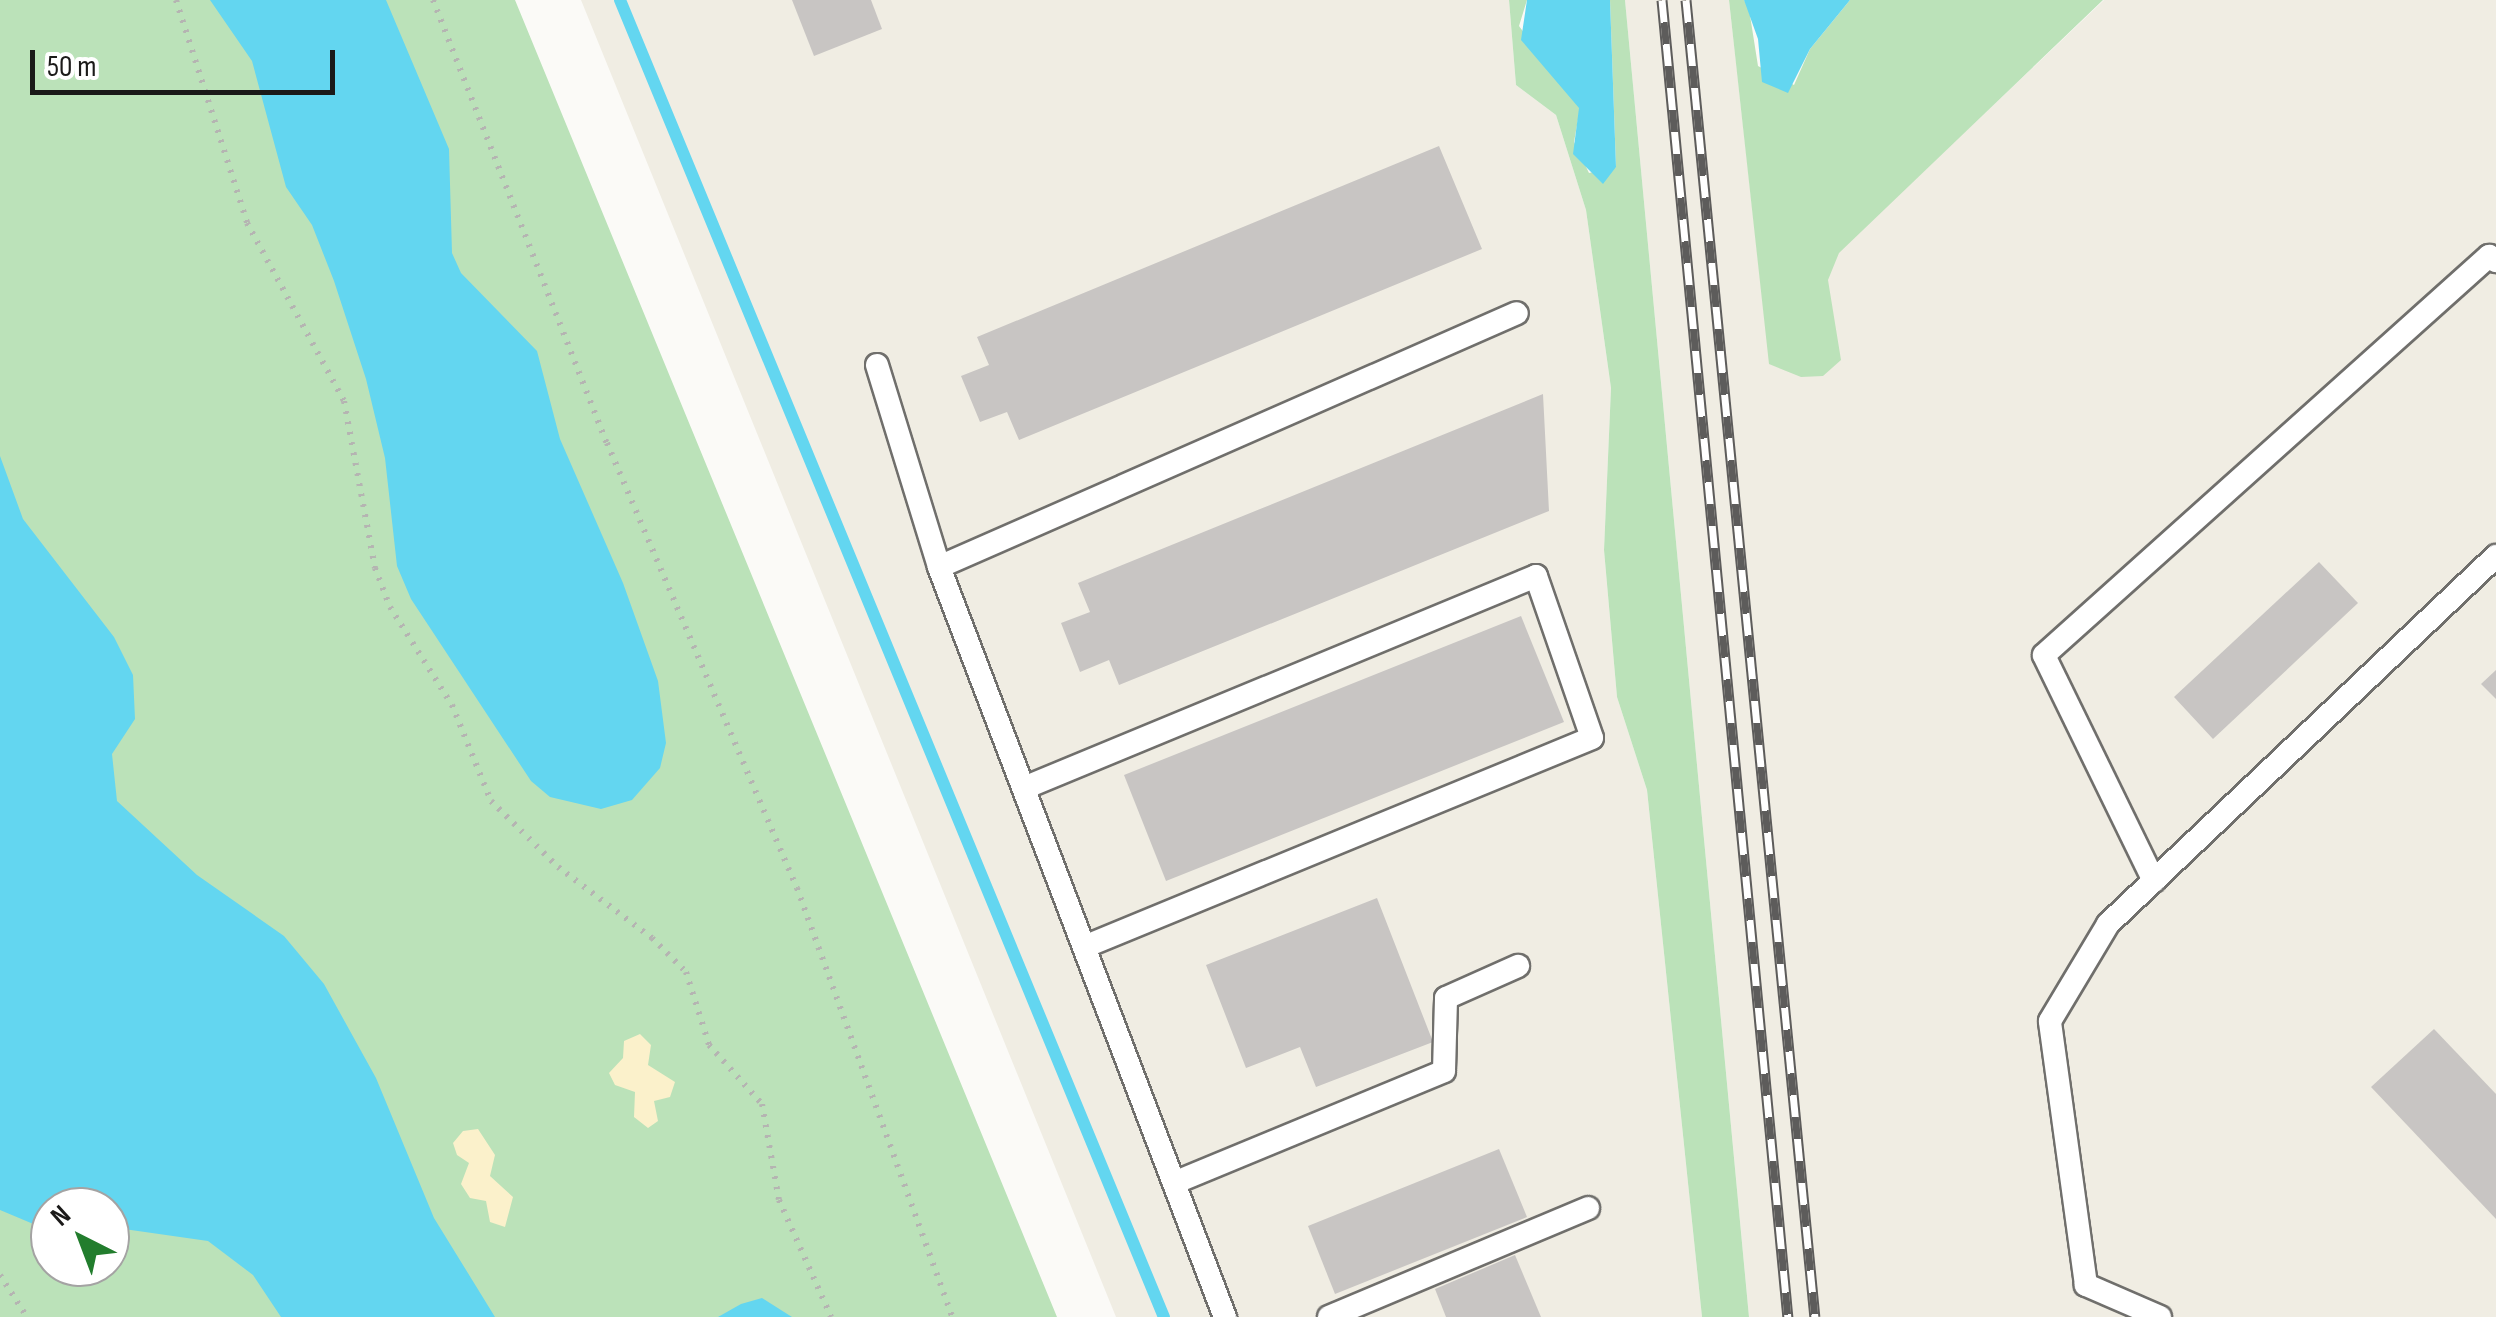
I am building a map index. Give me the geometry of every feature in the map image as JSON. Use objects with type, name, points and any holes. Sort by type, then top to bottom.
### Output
[{"type":"lane","points":[[2154,880],[2044,655],[2489,256],[2496,261]]},
{"type":"lane","points":[[939,567],[1517,313]]},
{"type":"lane","points":[[877,365],[939,567],[1225,1317]]},
{"type":"lane","points":[[2160,1317],[2086,1285],[2050,1021],[2108,924],[2496,556]]},
{"type":"lane","points":[[1024,788],[1536,576],[1592,738],[1084,947]]},
{"type":"lane","points":[[1174,1183],[1444,1071],[1446,998],[1518,966]]},
{"type":"lane","points":[[1329,1317],[1588,1208]]},
{"type":"path","points":[[176,0],[246,223],[344,401],[375,568],[390,607],[452,705],[492,801],[558,868],[652,938],[686,972],[710,1045],[762,1104],[779,1200],[831,1317]]},
{"type":"path","points":[[433,0],[607,443],[798,888],[952,1317]]},
{"type":"path","points":[[0,1276],[27,1317]]},
{"type":"shaded area","points":[[581,0],[1509,0],[1516,85],[1556,115],[1586,210],[1611,388],[1604,550],[1617,697],[1647,790],[1702,1317],[1116,1317]]},
{"type":"shaded area","points":[[1625,0],[1729,0],[1765,322],[2104,0],[2496,0],[2496,1317],[1749,1317]]},
{"type":"green space","points":[[0,0],[515,0],[1057,1317],[0,1317]]},
{"type":"green space","points":[[1509,0],[1527,0],[1519,26],[1580,108],[1574,142],[1589,173],[1616,167],[1610,0],[1625,0],[1749,1317],[1702,1317],[1647,790],[1617,697],[1604,550],[1611,388],[1586,210],[1556,115],[1516,85]]},
{"type":"green space","points":[[1729,0],[1744,0],[1749,9],[1758,66],[1794,85],[1810,49],[1850,0],[2103,0],[1839,253],[1828,280],[1841,360],[1823,376],[1801,377],[1769,364]]},
{"type":"sand","points":[[640,1034],[651,1045],[648,1065],[675,1082],[670,1097],[654,1101],[658,1121],[648,1128],[634,1117],[635,1092],[615,1085],[609,1073],[623,1058],[624,1041]]},
{"type":"sand","points":[[478,1129],[495,1155],[490,1176],[513,1197],[505,1227],[490,1222],[486,1201],[470,1198],[461,1184],[469,1163],[457,1155],[453,1143],[463,1131]]},
{"type":"water","points":[[210,0],[386,0],[449,149],[452,253],[461,273],[537,351],[560,439],[623,583],[658,681],[666,743],[660,768],[632,800],[601,809],[550,797],[531,781],[411,599],[397,566],[385,458],[366,379],[334,281],[312,225],[286,187],[252,61]]},
{"type":"water","points":[[1527,0],[1610,0],[1616,167],[1603,184],[1573,154],[1579,108],[1521,40]]},
{"type":"water","points":[[1744,0],[1850,0],[1810,49],[1788,93],[1762,82],[1758,39]]},
{"type":"water","points":[[0,456],[23,519],[114,637],[133,675],[135,719],[112,754],[117,801],[197,875],[284,936],[324,984],[376,1078],[434,1218],[495,1317],[281,1317],[253,1275],[208,1241],[130,1230],[130,1187],[30,1187],[30,1223],[0,1210]]},
{"type":"water","points":[[762,1298],[792,1317],[718,1317],[741,1304]]},
{"type":"building","points":[[792,0],[871,0],[882,29],[814,56]]},
{"type":"building","points":[[1439,146],[1482,249],[1019,440],[1007,412],[980,422],[961,376],[989,365],[977,337]]},
{"type":"building","points":[[1543,394],[1549,511],[1119,685],[1109,660],[1080,672],[1061,623],[1090,612],[1078,583]]},
{"type":"building","points":[[2319,562],[2358,603],[2213,739],[2174,697]]},
{"type":"building","points":[[1521,616],[1564,722],[1166,881],[1124,775]]},
{"type":"building","points":[[2496,670],[2496,699],[2481,684]]},
{"type":"building","points":[[1377,898],[1433,1042],[1316,1087],[1300,1047],[1246,1068],[1206,965]]},
{"type":"building","points":[[2434,1029],[2496,1094],[2496,1219],[2371,1087]]},
{"type":"building","points":[[1499,1149],[1527,1217],[1335,1294],[1308,1226]]},
{"type":"building","points":[[1515,1255],[1541,1317],[1446,1317],[1435,1289]]},
{"type":"waterway","points":[[620,0],[1164,1317]]},
{"type":"railway","points":[[1662,0],[1788,1317]]},
{"type":"railway","points":[[1686,0],[1815,1317]]}]
